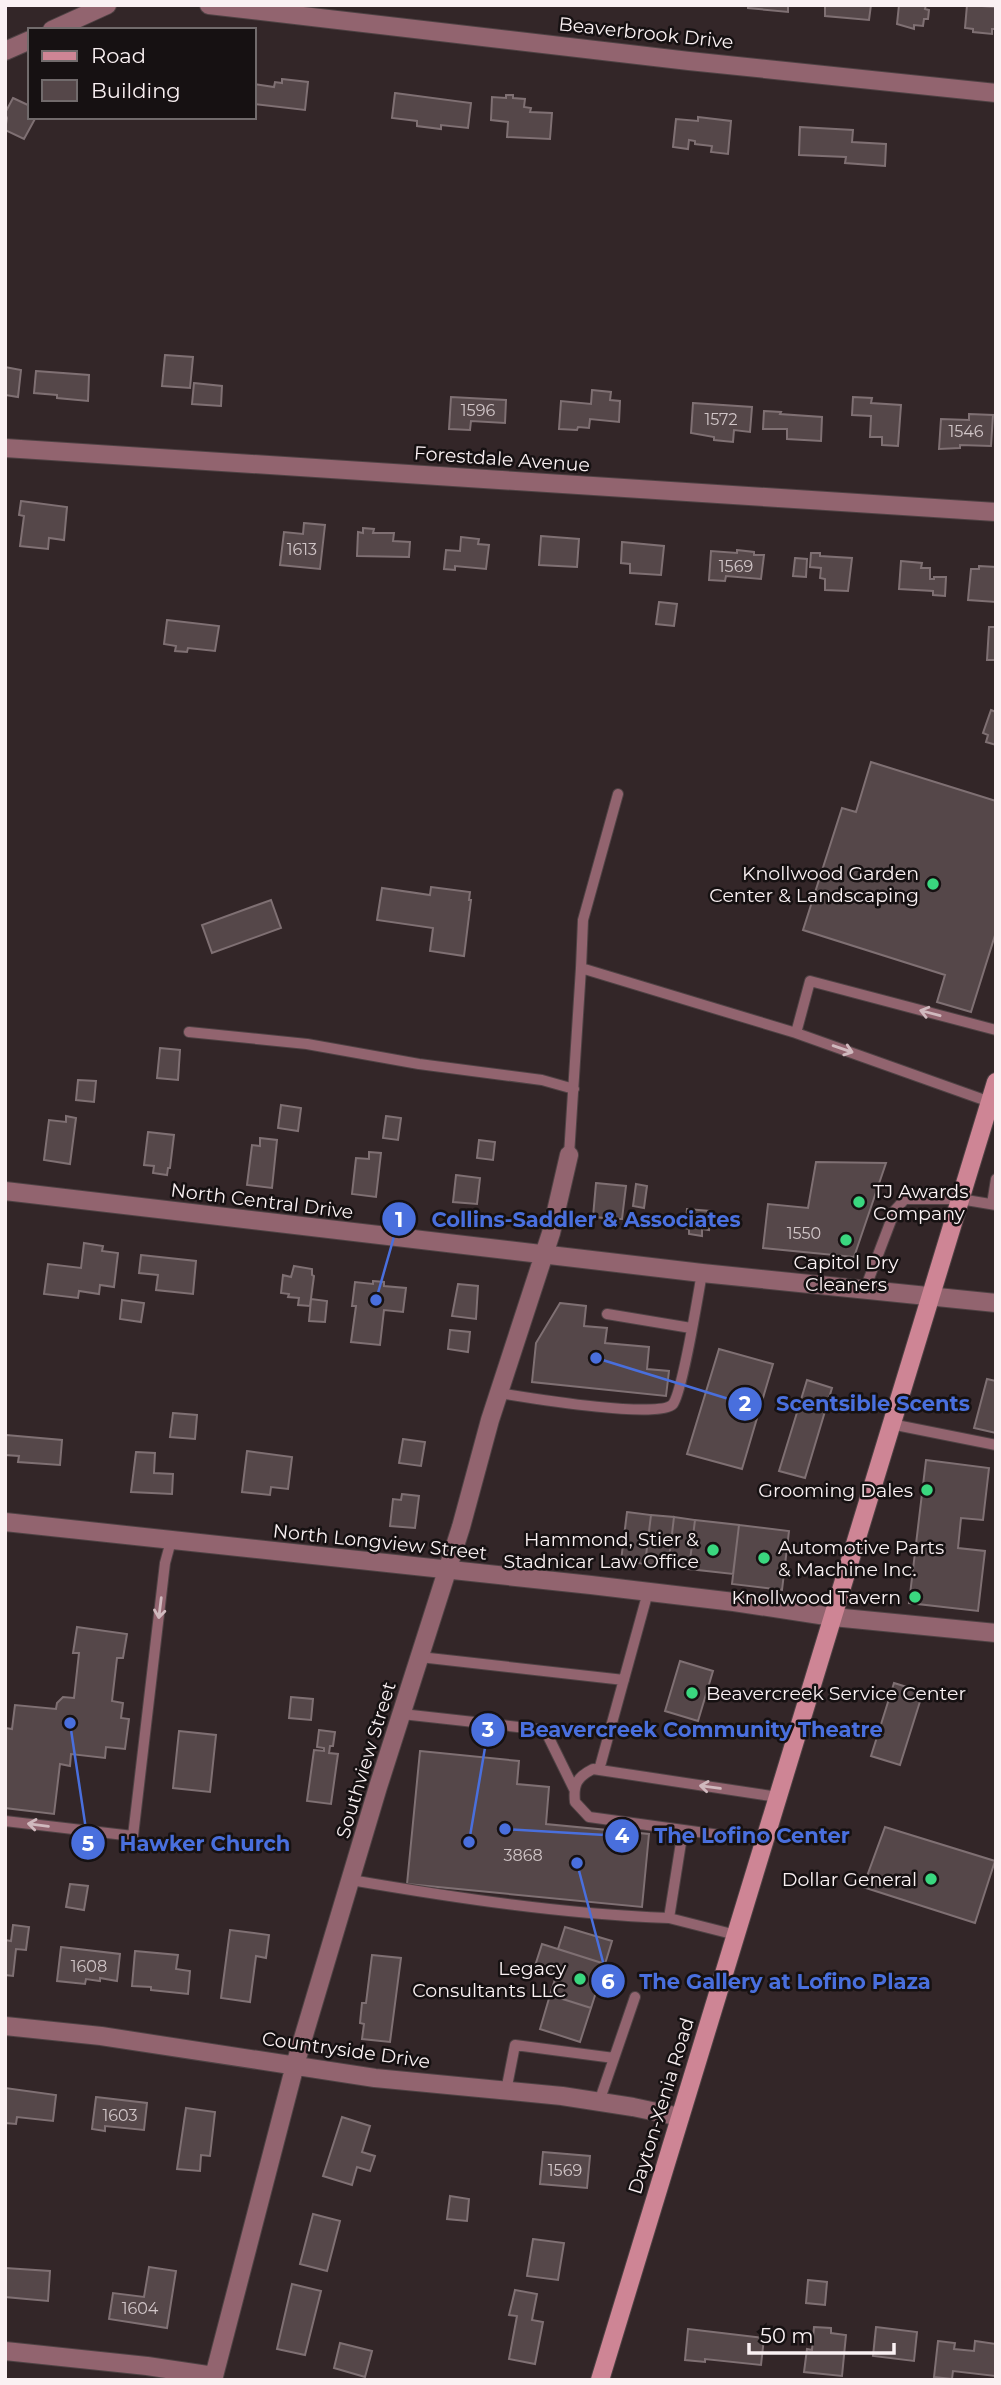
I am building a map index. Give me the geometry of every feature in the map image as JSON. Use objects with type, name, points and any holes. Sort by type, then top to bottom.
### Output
[{"type":"main road","name":"Dayton-Xenia Road","points":[[600,2380],[960,1199],[988,1130],[990,1102],[996,1082]]},
{"type":"street","points":[[56,28],[107,5]]},
{"type":"street","name":"Beaverbrook Drive","points":[[209,5],[689,61],[996,93]]},
{"type":"street","points":[[5,51],[28,41]]},
{"type":"street","name":"Forestdale Avenue","points":[[5,448],[996,512]]},
{"type":"street","name":"Southview Street","points":[[214,2378],[295,2065],[499,1393],[551,1233],[569,1155]]},
{"type":"street","name":"North Central Drive","points":[[5,1191],[702,1273],[996,1303]]},
{"type":"street","name":"North Longview Street","points":[[5,1522],[648,1592],[832,1617],[996,1633]]},
{"type":"street","name":"Countryside Drive","points":[[5,2026],[101,2036],[375,2078],[599,2102],[680,2117]]},
{"type":"street","points":[[5,2351],[147,2366],[214,2378]]},
{"type":"lane","points":[[569,1155],[583,920],[618,794]]},
{"type":"lane","points":[[581,968],[796,1032],[990,1102]]},
{"type":"lane","points":[[796,1032],[810,981],[996,1030]]},
{"type":"lane","points":[[189,1032],[307,1044],[419,1064],[542,1080],[574,1089]]},
{"type":"lane","points":[[865,1289],[895,1210],[905,1199],[960,1199],[994,1205],[996,1179]]},
{"type":"lane","points":[[499,1393],[648,1411],[664,1409],[673,1404],[680,1385],[702,1273]]},
{"type":"lane","points":[[607,1314],[691,1328]]},
{"type":"lane","points":[[891,1424],[996,1445]]},
{"type":"lane","points":[[5,1821],[133,1836],[165,1563],[171,1541]]},
{"type":"lane","points":[[599,1770],[648,1592]]},
{"type":"lane","points":[[420,1657],[624,1681]]},
{"type":"lane","points":[[402,1714],[545,1730],[574,1789],[575,1802],[589,1817],[764,1841]]},
{"type":"lane","points":[[574,1789],[579,1776],[593,1769],[778,1797]]},
{"type":"lane","points":[[669,1918],[683,1830]]},
{"type":"lane","points":[[351,1880],[441,1895],[616,1916],[669,1918],[736,1934]]},
{"type":"lane","points":[[599,2102],[635,1997]]},
{"type":"lane","points":[[506,2091],[515,2045],[614,2058]]},
{"type":"building","points":[[748,5],[788,5],[788,12],[748,8]]},
{"type":"building","points":[[825,5],[871,5],[869,20],[825,16]]},
{"type":"building","points":[[899,5],[926,5],[925,9],[929,10],[928,19],[924,19],[923,26],[914,25],[914,29],[897,24]]},
{"type":"building","points":[[967,5],[996,7],[996,29],[992,29],[992,34],[973,32],[973,29],[965,28]]},
{"type":"building","points":[[282,79],[308,82],[305,110],[256,104],[256,84],[274,87],[275,82],[282,83]]},
{"type":"building","points":[[395,93],[471,103],[468,128],[417,126],[417,121],[392,118]]},
{"type":"building","points":[[506,95],[525,99],[524,107],[531,108],[530,112],[552,113],[550,139],[507,137],[508,122],[491,120],[492,97],[506,98]]},
{"type":"building","points":[[13,98],[28,105],[28,119],[35,119],[24,139],[5,130],[5,113]]},
{"type":"building","points":[[698,117],[731,121],[728,154],[711,152],[712,146],[695,144],[695,141],[689,140],[688,149],[673,147],[676,119],[698,121]]},
{"type":"building","points":[[800,127],[853,130],[852,142],[886,144],[885,166],[845,163],[846,157],[799,155]]},
{"type":"building","points":[[165,355],[193,357],[190,388],[162,386]]},
{"type":"building","points":[[5,367],[21,370],[18,397],[5,395]]},
{"type":"building","points":[[36,371],[89,375],[88,401],[34,393]]},
{"type":"building","points":[[194,383],[222,386],[221,406],[192,404]]},
{"type":"building","points":[[592,390],[611,392],[610,400],[620,401],[619,422],[590,419],[589,428],[559,429],[561,401],[591,404]]},
{"type":"building","points":[[451,397],[506,400],[505,423],[471,421],[470,430],[449,429]]},
{"type":"building","points":[[853,397],[872,398],[871,403],[901,405],[898,446],[882,445],[882,437],[870,437],[871,416],[852,415]]},
{"type":"building","points":[[693,403],[752,407],[750,432],[734,430],[733,442],[691,433]]},
{"type":"building","points":[[764,411],[822,417],[821,441],[787,439],[787,429],[763,429]]},
{"type":"building","points":[[969,414],[993,415],[991,446],[960,445],[960,448],[939,449],[941,419],[969,420]]},
{"type":"building","points":[[21,501],[67,507],[64,540],[49,538],[48,549],[20,546],[24,516],[19,515]]},
{"type":"building","points":[[304,523],[325,525],[320,569],[280,565],[284,532],[303,534]]},
{"type":"building","points":[[363,528],[374,529],[373,533],[394,533],[393,541],[410,542],[409,557],[357,556],[358,532],[363,533]]},
{"type":"building","points":[[541,536],[579,539],[577,567],[539,565]]},
{"type":"building","points":[[461,537],[479,539],[478,544],[489,545],[486,569],[455,566],[455,570],[444,569],[446,550],[460,551]]},
{"type":"building","points":[[622,542],[664,546],[661,575],[630,573],[630,564],[621,563]]},
{"type":"building","points":[[737,550],[764,555],[761,579],[726,576],[725,581],[709,580],[711,551],[737,553]]},
{"type":"building","points":[[811,553],[852,558],[848,591],[825,590],[825,579],[820,578],[821,568],[810,567]]},
{"type":"building","points":[[795,558],[807,559],[806,577],[793,576]]},
{"type":"building","points":[[901,561],[922,563],[921,568],[930,568],[930,579],[946,577],[945,596],[933,595],[933,591],[899,589]]},
{"type":"building","points":[[979,566],[996,567],[996,602],[968,600],[971,569],[979,569]]},
{"type":"building","points":[[659,602],[677,604],[674,626],[656,624]]},
{"type":"building","points":[[167,620],[219,626],[215,651],[188,648],[187,652],[175,651],[176,646],[164,644]]},
{"type":"building","points":[[989,627],[996,627],[996,660],[987,660]]},
{"type":"building","points":[[991,710],[996,712],[996,745],[986,742],[988,735],[983,733]]},
{"type":"building","points":[[871,762],[996,801],[996,932],[971,1012],[937,1002],[945,975],[803,930],[842,808],[856,812]]},
{"type":"building","points":[[431,887],[470,892],[464,956],[430,951],[433,928],[377,920],[382,888],[430,895]]},
{"type":"building","points":[[271,900],[281,928],[212,953],[202,925]]},
{"type":"building","points":[[160,1048],[180,1050],[178,1080],[157,1078]]},
{"type":"building","points":[[78,1080],[96,1081],[94,1102],[76,1100]]},
{"type":"building","points":[[281,1105],[301,1108],[298,1131],[278,1128]]},
{"type":"building","points":[[66,1116],[76,1118],[70,1164],[44,1160],[49,1120],[66,1122]]},
{"type":"building","points":[[386,1116],[401,1118],[398,1140],[383,1138]]},
{"type":"building","points":[[148,1132],[174,1135],[167,1175],[153,1173],[154,1166],[144,1165]]},
{"type":"building","points":[[260,1138],[277,1140],[272,1188],[247,1185],[252,1145],[260,1146]]},
{"type":"building","points":[[479,1140],[495,1142],[493,1160],[477,1158]]},
{"type":"building","points":[[369,1152],[381,1153],[376,1197],[352,1194],[356,1158],[369,1159]]},
{"type":"building","points":[[816,1162],[886,1163],[854,1257],[763,1248],[768,1204],[808,1208]]},
{"type":"building","points":[[456,1175],[480,1178],[477,1204],[453,1202]]},
{"type":"building","points":[[596,1183],[626,1186],[622,1219],[614,1219],[613,1224],[603,1223],[604,1218],[593,1217]]},
{"type":"building","points":[[636,1184],[647,1186],[644,1208],[633,1206]]},
{"type":"building","points":[[687,1209],[710,1211],[709,1230],[702,1229],[702,1236],[689,1234],[689,1229],[685,1228]]},
{"type":"building","points":[[84,1243],[103,1246],[102,1251],[118,1253],[114,1287],[100,1285],[99,1294],[79,1291],[78,1298],[44,1294],[48,1264],[81,1268]]},
{"type":"building","points":[[141,1255],[196,1261],[193,1294],[156,1290],[158,1275],[139,1273]]},
{"type":"building","points":[[294,1266],[312,1269],[314,1276],[310,1306],[298,1305],[299,1298],[281,1293],[283,1275],[291,1277]]},
{"type":"building","points":[[373,1281],[384,1282],[384,1286],[406,1288],[403,1312],[384,1310],[380,1345],[351,1342],[356,1306],[352,1306],[355,1282],[373,1284]]},
{"type":"building","points":[[458,1284],[478,1286],[476,1319],[452,1316]]},
{"type":"building","points":[[311,1299],[327,1301],[325,1322],[309,1321]]},
{"type":"building","points":[[122,1300],[144,1303],[141,1322],[120,1319]]},
{"type":"building","points":[[560,1303],[586,1306],[584,1326],[607,1328],[605,1343],[649,1347],[647,1369],[669,1371],[666,1396],[532,1382],[536,1343]]},
{"type":"building","points":[[450,1330],[470,1332],[468,1352],[448,1349]]},
{"type":"building","points":[[719,1349],[773,1364],[742,1469],[687,1454]]},
{"type":"building","points":[[987,1379],[996,1381],[996,1433],[974,1428]]},
{"type":"building","points":[[807,1380],[832,1388],[805,1478],[779,1471]]},
{"type":"building","points":[[173,1413],[197,1415],[195,1439],[170,1437]]},
{"type":"building","points":[[6,1435],[62,1440],[60,1465],[18,1462],[19,1456],[5,1455]]},
{"type":"building","points":[[403,1439],[425,1442],[421,1466],[399,1463]]},
{"type":"building","points":[[247,1451],[292,1457],[288,1489],[271,1487],[270,1495],[242,1492]]},
{"type":"building","points":[[136,1452],[155,1453],[154,1473],[173,1474],[172,1494],[131,1492]]},
{"type":"building","points":[[926,1460],[989,1468],[983,1520],[961,1518],[958,1548],[985,1551],[978,1611],[909,1603]]},
{"type":"building","points":[[402,1494],[419,1496],[415,1528],[390,1526],[393,1499],[401,1500]]},
{"type":"building","points":[[627,1512],[651,1515],[645,1564],[621,1561]]},
{"type":"building","points":[[651,1515],[674,1517],[668,1567],[645,1564]]},
{"type":"building","points":[[674,1517],[695,1520],[689,1569],[668,1567]]},
{"type":"building","points":[[695,1520],[739,1525],[733,1574],[689,1569]]},
{"type":"building","points":[[739,1525],[789,1531],[782,1590],[732,1584]]},
{"type":"building","points":[[77,1627],[127,1634],[123,1658],[117,1658],[112,1701],[123,1703],[121,1718],[129,1719],[125,1749],[106,1747],[105,1758],[71,1754],[70,1766],[60,1764],[54,1814],[5,1808],[5,1728],[12,1729],[15,1705],[56,1709],[57,1703],[63,1697],[74,1698],[79,1653],[73,1653]]},
{"type":"building","points":[[680,1661],[713,1671],[698,1721],[665,1711]]},
{"type":"building","points":[[894,1683],[923,1692],[900,1765],[871,1756]]},
{"type":"building","points":[[291,1697],[313,1699],[311,1720],[289,1718]]},
{"type":"building","points":[[319,1730],[335,1732],[329,1753],[338,1754],[331,1804],[307,1801],[314,1750],[324,1751],[324,1748],[317,1747]]},
{"type":"building","points":[[179,1731],[216,1735],[210,1792],[173,1788]]},
{"type":"building","points":[[420,1751],[519,1761],[517,1784],[549,1787],[546,1824],[649,1834],[642,1907],[407,1884]]},
{"type":"building","points":[[885,1827],[995,1861],[975,1923],[863,1887]]},
{"type":"building","points":[[70,1884],[88,1886],[84,1910],[66,1907]]},
{"type":"building","points":[[13,1925],[29,1927],[26,1950],[16,1949],[13,1976],[5,1975],[5,1940],[11,1941]]},
{"type":"building","points":[[565,1927],[612,1941],[605,1964],[558,1949]]},
{"type":"building","points":[[230,1930],[269,1935],[266,1958],[256,1956],[250,2002],[221,1998]]},
{"type":"building","points":[[542,1944],[605,1964],[591,2008],[550,1995],[556,1976],[534,1969]]},
{"type":"building","points":[[61,1947],[120,1954],[117,1981],[86,1979],[85,1984],[57,1981]]},
{"type":"building","points":[[135,1951],[178,1955],[176,1969],[190,1971],[188,1994],[132,1986]]},
{"type":"building","points":[[372,1955],[401,1958],[390,2042],[362,2039],[362,2003],[366,2003]]},
{"type":"building","points":[[550,1995],[591,2008],[580,2042],[540,2029]]},
{"type":"building","points":[[5,2088],[56,2095],[53,2121],[17,2117],[16,2124],[5,2123]]},
{"type":"building","points":[[96,2097],[147,2103],[144,2130],[105,2126],[105,2131],[92,2129]]},
{"type":"building","points":[[186,2108],[215,2112],[210,2156],[201,2155],[200,2171],[177,2169]]},
{"type":"building","points":[[342,2117],[370,2126],[362,2152],[375,2156],[370,2171],[357,2167],[352,2185],[323,2176]]},
{"type":"building","points":[[543,2152],[590,2156],[587,2188],[540,2184]]},
{"type":"building","points":[[450,2196],[469,2199],[467,2221],[447,2219]]},
{"type":"building","points":[[313,2214],[340,2221],[327,2271],[300,2264]]},
{"type":"building","points":[[533,2239],[564,2243],[558,2280],[527,2276]]},
{"type":"building","points":[[149,2267],[176,2271],[167,2328],[109,2319],[113,2293],[144,2297]]},
{"type":"building","points":[[5,2268],[50,2271],[48,2301],[5,2297]]},
{"type":"building","points":[[808,2280],[827,2282],[825,2305],[806,2303]]},
{"type":"building","points":[[292,2284],[321,2291],[305,2355],[277,2349]]},
{"type":"building","points":[[515,2290],[537,2294],[532,2320],[543,2322],[535,2364],[509,2359],[517,2316],[509,2315]]},
{"type":"building","points":[[814,2327],[831,2328],[831,2333],[846,2335],[842,2376],[804,2372],[807,2349],[812,2350]]},
{"type":"building","points":[[876,2327],[917,2332],[914,2361],[873,2356]]},
{"type":"building","points":[[688,2329],[764,2338],[761,2365],[705,2359],[705,2362],[685,2360]]},
{"type":"building","points":[[938,2341],[955,2343],[954,2349],[974,2351],[975,2341],[996,2344],[995,2376],[953,2371],[952,2379],[934,2377]]},
{"type":"building","points":[[340,2343],[372,2351],[365,2377],[334,2368]]},
{"type":"place","name":"Knollwood Garden Center & Landscaping","points":[[933,884]]},
{"type":"place","name":"TJ Awards Company","points":[[859,1202]]},
{"type":"place","name":"Capitol Dry Cleaners","points":[[846,1240]]},
{"type":"place","name":"Collins-Saddler & Associates","points":[[376,1300]]},
{"type":"place","name":"Scentsible Scents","points":[[596,1358]]},
{"type":"place","name":"Grooming Dales","points":[[927,1490]]},
{"type":"place","name":"Hammond, Stier & Stadnicar Law Office","points":[[713,1550]]},
{"type":"place","name":"Automotive Parts & Machine Inc.","points":[[764,1558]]},
{"type":"place","name":"Knollwood Tavern","points":[[915,1597]]},
{"type":"place","name":"Beavercreek Service Center","points":[[692,1693]]},
{"type":"place","name":"Hawker Church","points":[[70,1723]]},
{"type":"place","name":"The Lofino Center","points":[[505,1829]]},
{"type":"place","name":"Beavercreek Community Theatre","points":[[469,1842]]},
{"type":"place","name":"The Gallery at Lofino Plaza","points":[[577,1863]]},
{"type":"place","name":"Dollar General","points":[[931,1879]]},
{"type":"place","name":"Legacy Consultants LLC","points":[[580,1979]]}]
